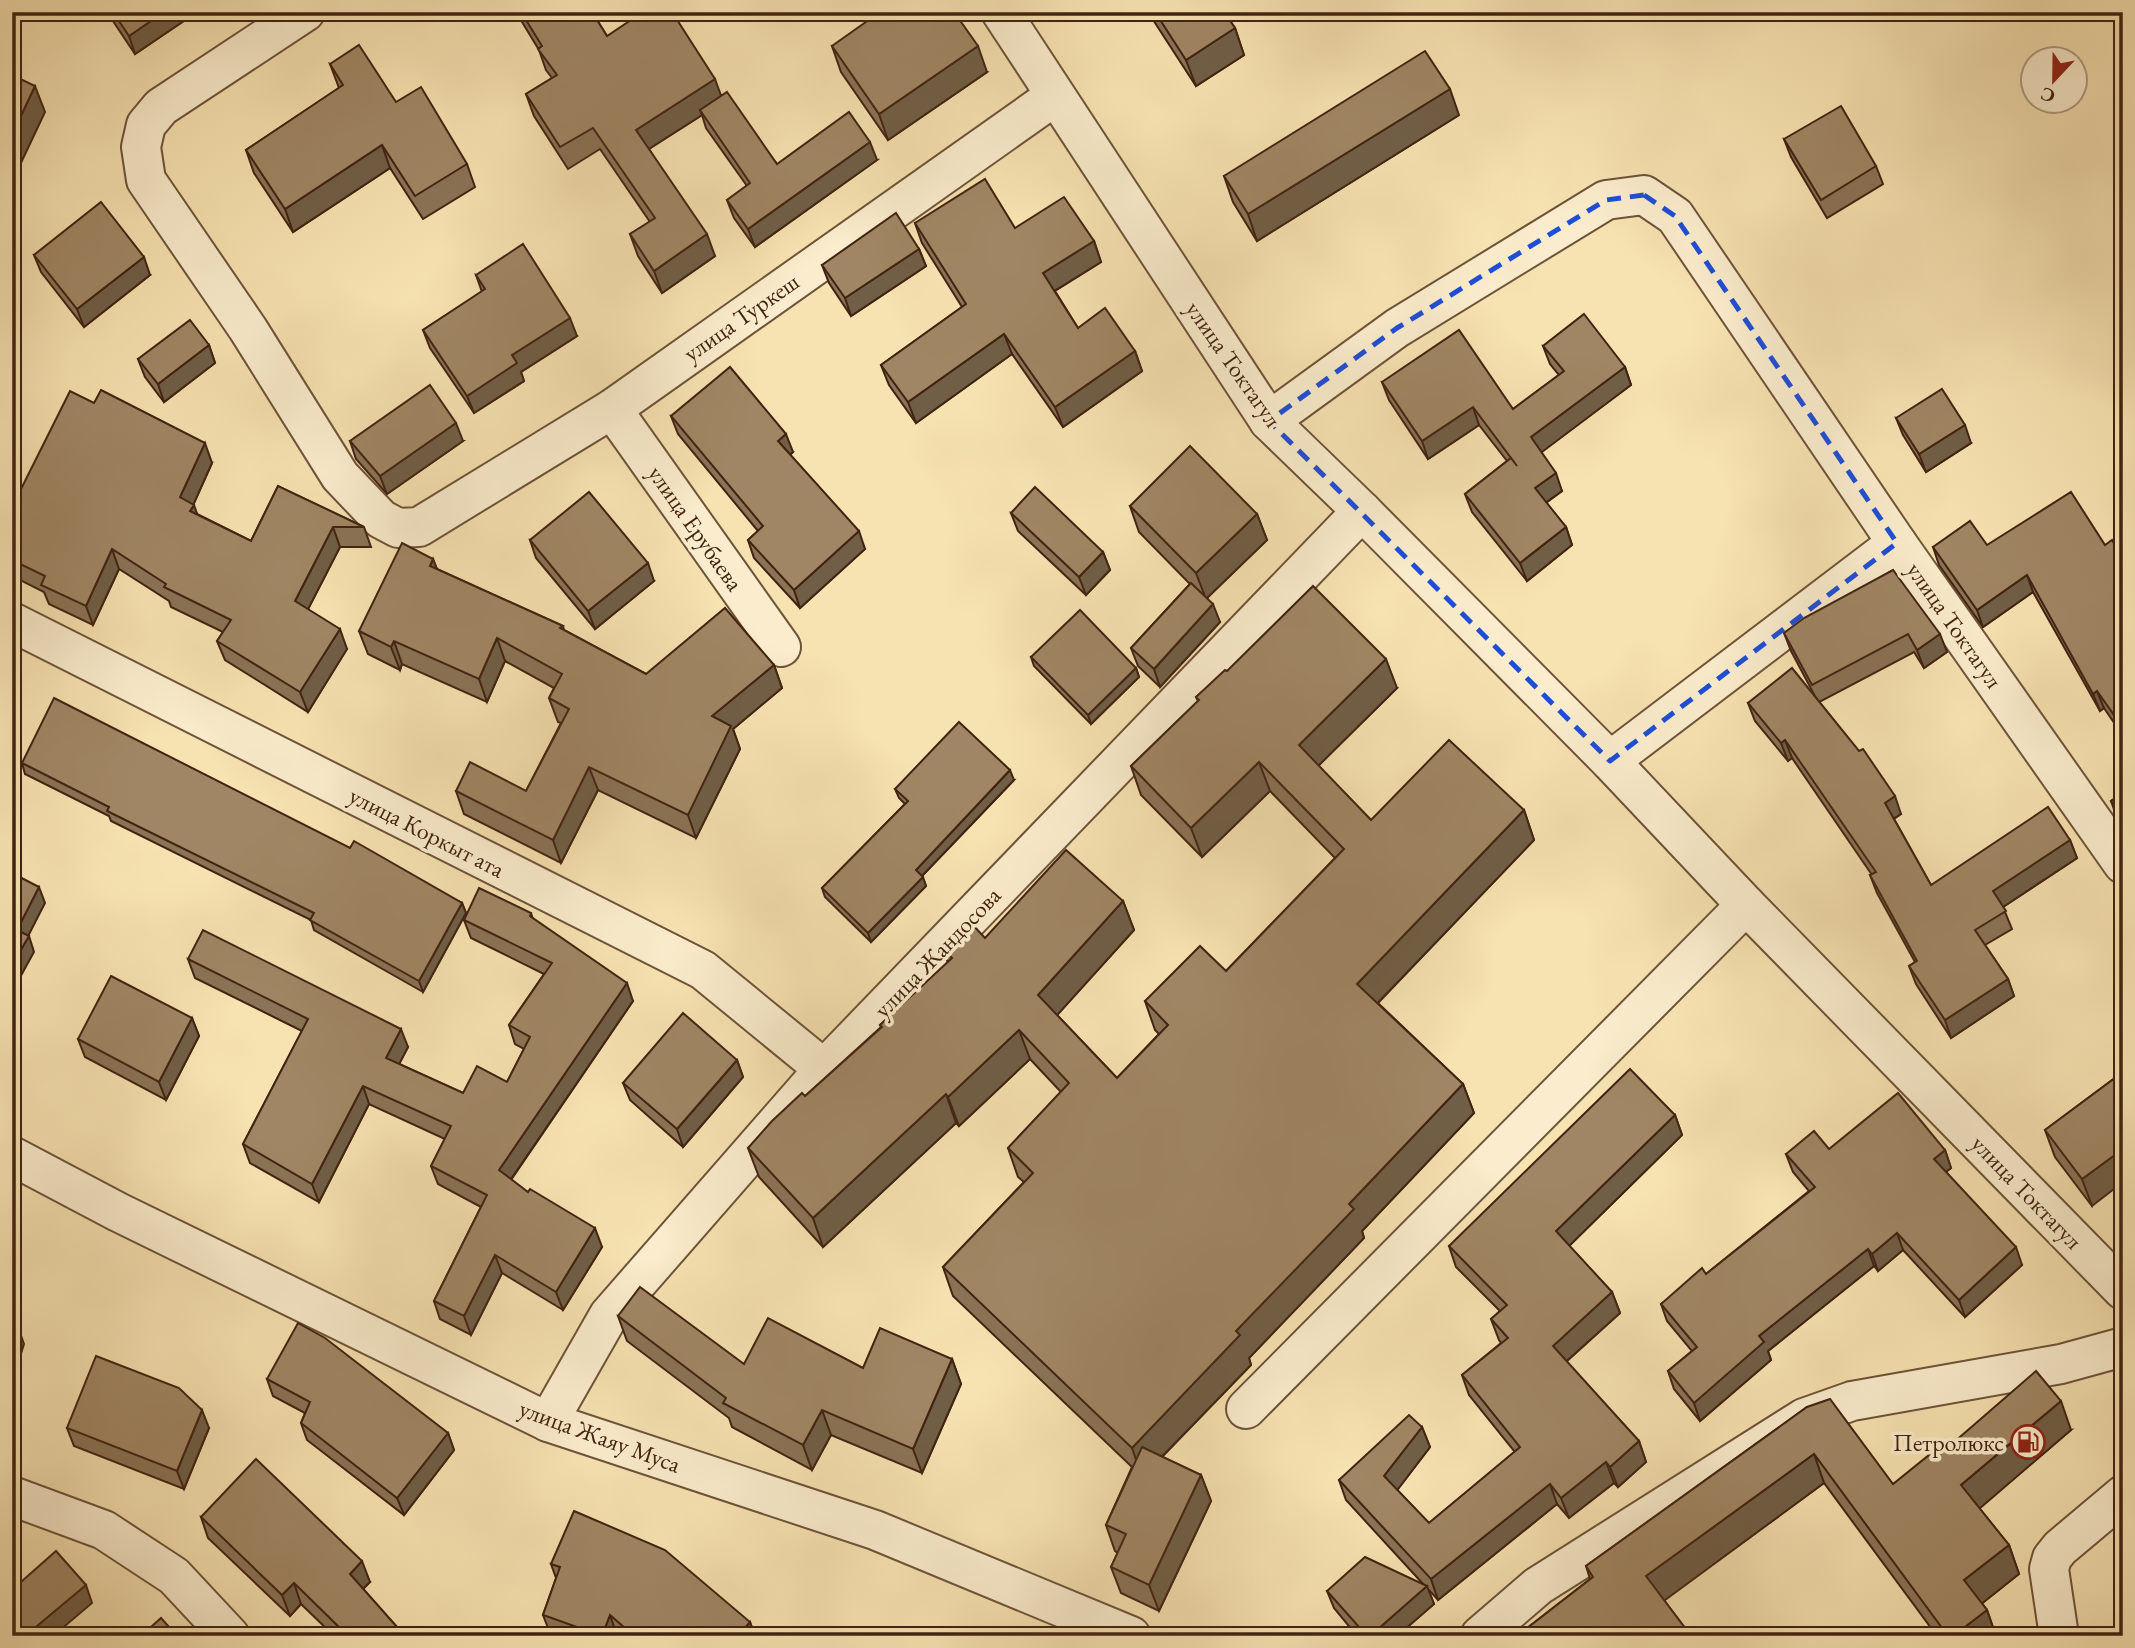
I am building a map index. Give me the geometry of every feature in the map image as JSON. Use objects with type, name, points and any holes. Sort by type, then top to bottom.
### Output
[{"type":"street","name":"улица Туркеш","points":[[304,12],[161,107],[146,125],[141,148],[146,180],[248,328],[340,476],[381,519],[398,528],[419,527],[612,409],[1055,96]]},
{"type":"street","name":"улица Токтагул","points":[[1001,12],[1269,421],[1610,761],[1746,905],[2123,1290]]},
{"type":"street","points":[[1269,421],[1397,328],[1606,200],[1644,195],[1675,216],[1897,542]]},
{"type":"street","name":"улица Ерубаева","points":[[612,409],[781,647]]},
{"type":"street","name":"улица Жандосова","points":[[548,1422],[609,1315],[824,1069],[1362,511]]},
{"type":"street","name":"улица Токтагул","points":[[1610,761],[1897,542],[2123,864]]},
{"type":"street","name":"улица Коркыт ата","points":[[12,622],[703,971],[824,1069]]},
{"type":"street","points":[[1246,1409],[1746,905]]},
{"type":"street","name":"улица Жаяу Муса","points":[[12,1156],[118,1212],[548,1422],[875,1530],[1131,1636]]},
{"type":"street","points":[[1480,1636],[1538,1586],[1804,1418],[1852,1401],[2061,1364],[2123,1347]]},
{"type":"street","points":[[2059,1636],[2049,1569],[2052,1559],[2060,1548],[2123,1495]]},
{"type":"street","points":[[12,1496],[104,1530],[174,1576],[230,1636]]},
{"type":"highlighted area","points":[[1644,195],[1675,216],[1897,543],[1610,761],[1269,421],[1397,328],[1606,200]]},
{"type":"building","points":[[113,12],[164,12],[129,36]]},
{"type":"building","points":[[521,12],[592,12],[607,36],[643,12],[672,12],[715,79],[636,130],[707,234],[654,271],[630,234],[655,218],[593,128],[560,147],[526,94],[557,75],[538,49],[542,46]]},
{"type":"building","points":[[880,12],[954,12],[978,46],[879,114],[832,46]]},
{"type":"building","points":[[1155,12],[1224,12],[1235,28],[1186,60]]},
{"type":"building","points":[[359,45],[396,102],[421,87],[467,164],[415,196],[382,145],[285,209],[246,150],[343,85],[330,64]]},
{"type":"building","points":[[1425,51],[1450,89],[1248,214],[1224,176]]},
{"type":"building","points":[[12,75],[35,86],[12,135]]},
{"type":"building","points":[[727,92],[777,164],[849,112],[870,142],[748,229],[727,200],[750,183],[700,110]]},
{"type":"building","points":[[1841,106],[1876,166],[1821,200],[1784,139]]},
{"type":"building","points":[[985,179],[1015,228],[1064,197],[1094,241],[1043,273],[1078,328],[1105,308],[1135,351],[1055,407],[1004,334],[908,402],[881,365],[966,304],[915,223]]},
{"type":"building","points":[[101,202],[144,257],[77,309],[34,255]]},
{"type":"building","points":[[896,213],[919,249],[845,298],[822,265]]},
{"type":"building","points":[[523,244],[570,318],[512,355],[517,363],[467,396],[423,330],[485,289],[476,275]]},
{"type":"building","points":[[1584,314],[1625,367],[1531,437],[1556,473],[1535,488],[1566,527],[1520,563],[1465,494],[1511,458],[1517,466],[1473,407],[1422,441],[1382,382],[1459,330],[1513,409],[1564,371],[1543,346]]},
{"type":"building","points":[[190,320],[209,345],[158,384],[138,359]]},
{"type":"building","points":[[730,367],[786,434],[778,441],[859,531],[794,590],[748,540],[763,526],[671,416]]},
{"type":"building","points":[[430,385],[456,423],[380,476],[350,441]]},
{"type":"building","points":[[1942,389],[1965,425],[1919,454],[1896,418]]},
{"type":"building","points":[[101,390],[205,443],[180,497],[194,505],[190,511],[251,541],[278,486],[364,527],[333,527],[295,601],[340,629],[300,692],[217,641],[231,620],[164,587],[166,584],[112,549],[86,606],[41,585],[45,576],[12,560],[12,507],[70,391],[94,403]]},
{"type":"building","points":[[1190,446],[1257,514],[1196,573],[1130,506]]},
{"type":"building","points":[[1035,487],[1103,552],[1079,577],[1011,513]]},
{"type":"building","points":[[589,492],[648,563],[588,611],[530,540]]},
{"type":"building","points":[[2071,492],[2105,545],[2112,540],[2123,558],[2123,728],[2097,691],[2093,694],[2027,575],[1977,610],[1933,547],[1970,521],[1987,545]]},
{"type":"building","points":[[402,543],[433,559],[430,566],[563,626],[560,628],[646,674],[725,608],[774,665],[712,716],[731,726],[688,815],[589,767],[553,840],[456,791],[470,762],[526,791],[569,709],[549,698],[562,674],[497,638],[479,679],[394,641],[391,647],[359,631]]},
{"type":"building","points":[[1893,570],[1940,634],[1917,650],[1908,634],[1812,685],[1784,633],[1804,618]]},
{"type":"building","points":[[1191,583],[1213,604],[1154,669],[1131,648]]},
{"type":"building","points":[[1313,586],[1386,659],[1299,745],[1371,820],[1449,740],[1524,810],[1357,984],[1463,1084],[1349,1204],[1354,1209],[1236,1331],[1240,1335],[1132,1448],[943,1267],[1033,1173],[1008,1148],[1069,1083],[1019,1030],[813,1218],[748,1148],[802,1093],[805,1096],[882,1027],[880,1025],[952,958],[942,948],[970,922],[985,938],[1066,850],[1123,901],[1038,995],[1117,1078],[1168,1025],[1145,1001],[1200,946],[1226,971],[1344,849],[1259,762],[1191,828],[1131,766],[1199,700],[1196,697],[1227,671]]},
{"type":"building","points":[[1080,610],[1136,668],[1088,715],[1031,657]]},
{"type":"building","points":[[1792,668],[1859,751],[1863,749],[1895,796],[1885,803],[1931,885],[2048,807],[2070,840],[1993,891],[2006,911],[1975,930],[2008,979],[1945,1020],[1909,966],[1917,961],[1870,875],[1876,872],[1785,740],[1781,743],[1748,703]]},
{"type":"building","points":[[54,698],[350,848],[354,841],[462,903],[419,981],[310,920],[314,913],[107,811],[109,807],[22,763]]},
{"type":"building","points":[[959,722],[1010,770],[916,870],[923,877],[868,933],[822,888],[908,801],[895,789]]},
{"type":"building","points":[[2123,793],[2123,817],[2111,801]]},
{"type":"building","points":[[12,873],[39,887],[17,930],[29,936],[12,965]]},
{"type":"building","points":[[479,888],[531,913],[530,916],[627,983],[499,1170],[528,1192],[530,1189],[595,1228],[556,1292],[495,1255],[464,1316],[434,1301],[487,1195],[431,1166],[451,1126],[363,1086],[312,1184],[243,1144],[308,1019],[188,959],[203,930],[401,1029],[386,1058],[463,1093],[477,1066],[507,1082],[530,1037],[509,1025],[552,963],[464,920]]},
{"type":"building","points":[[111,976],[192,1018],[159,1082],[78,1039]]},
{"type":"building","points":[[683,1013],[737,1060],[677,1129],[623,1083]]},
{"type":"building","points":[[1630,1069],[1675,1115],[1556,1231],[1612,1292],[1553,1346],[1639,1441],[1610,1467],[1606,1462],[1561,1498],[1550,1484],[1431,1579],[1339,1480],[1409,1415],[1422,1427],[1384,1476],[1429,1523],[1520,1447],[1462,1375],[1508,1338],[1491,1319],[1507,1305],[1449,1246]]},
{"type":"building","points":[[2123,1072],[2123,1149],[2082,1179],[2045,1130]]},
{"type":"building","points":[[1898,1093],[1945,1150],[1934,1159],[2016,1247],[1959,1300],[1897,1233],[1872,1254],[1868,1249],[1759,1336],[1764,1342],[1694,1403],[1668,1371],[1697,1347],[1661,1304],[1702,1268],[1706,1274],[1815,1187],[1786,1154],[1814,1131],[1829,1149]]},
{"type":"building","points":[[640,1287],[744,1364],[768,1318],[863,1368],[880,1328],[952,1359],[913,1449],[822,1410],[803,1445],[723,1403],[726,1398],[618,1316]]},
{"type":"building","points":[[298,1323],[325,1338],[448,1433],[397,1498],[301,1423],[310,1402],[267,1379]]},
{"type":"building","points":[[12,1325],[18,1327],[12,1344]]},
{"type":"building","points":[[96,1356],[179,1388],[202,1410],[177,1471],[67,1428]]},
{"type":"building","points":[[2036,1371],[2061,1401],[1961,1485],[2009,1545],[1964,1580],[1987,1610],[1953,1636],[1948,1636],[1814,1454],[1646,1576],[1691,1636],[1638,1636],[1632,1628],[1622,1636],[1517,1636],[1593,1577],[1586,1566],[1807,1407],[1830,1399],[1893,1484],[1934,1451],[1938,1456]]},
{"type":"building","points":[[1142,1447],[1201,1475],[1149,1585],[1111,1567],[1126,1534],[1106,1525]]},
{"type":"building","points":[[256,1459],[362,1561],[350,1574],[405,1636],[339,1636],[344,1632],[294,1583],[282,1595],[201,1517]]},
{"type":"building","points":[[574,1511],[665,1550],[750,1622],[738,1636],[634,1636],[610,1615],[602,1636],[543,1615],[560,1567],[551,1564]]},
{"type":"building","points":[[56,1551],[86,1585],[25,1636],[12,1636],[12,1590]]},
{"type":"building","points":[[1365,1557],[1427,1586],[1370,1636],[1367,1636],[1327,1591]]},
{"type":"building","points":[[161,1618],[177,1636],[141,1636]]},
{"type":"place","name":"Петролюкс","points":[[2028,1442]]}]
